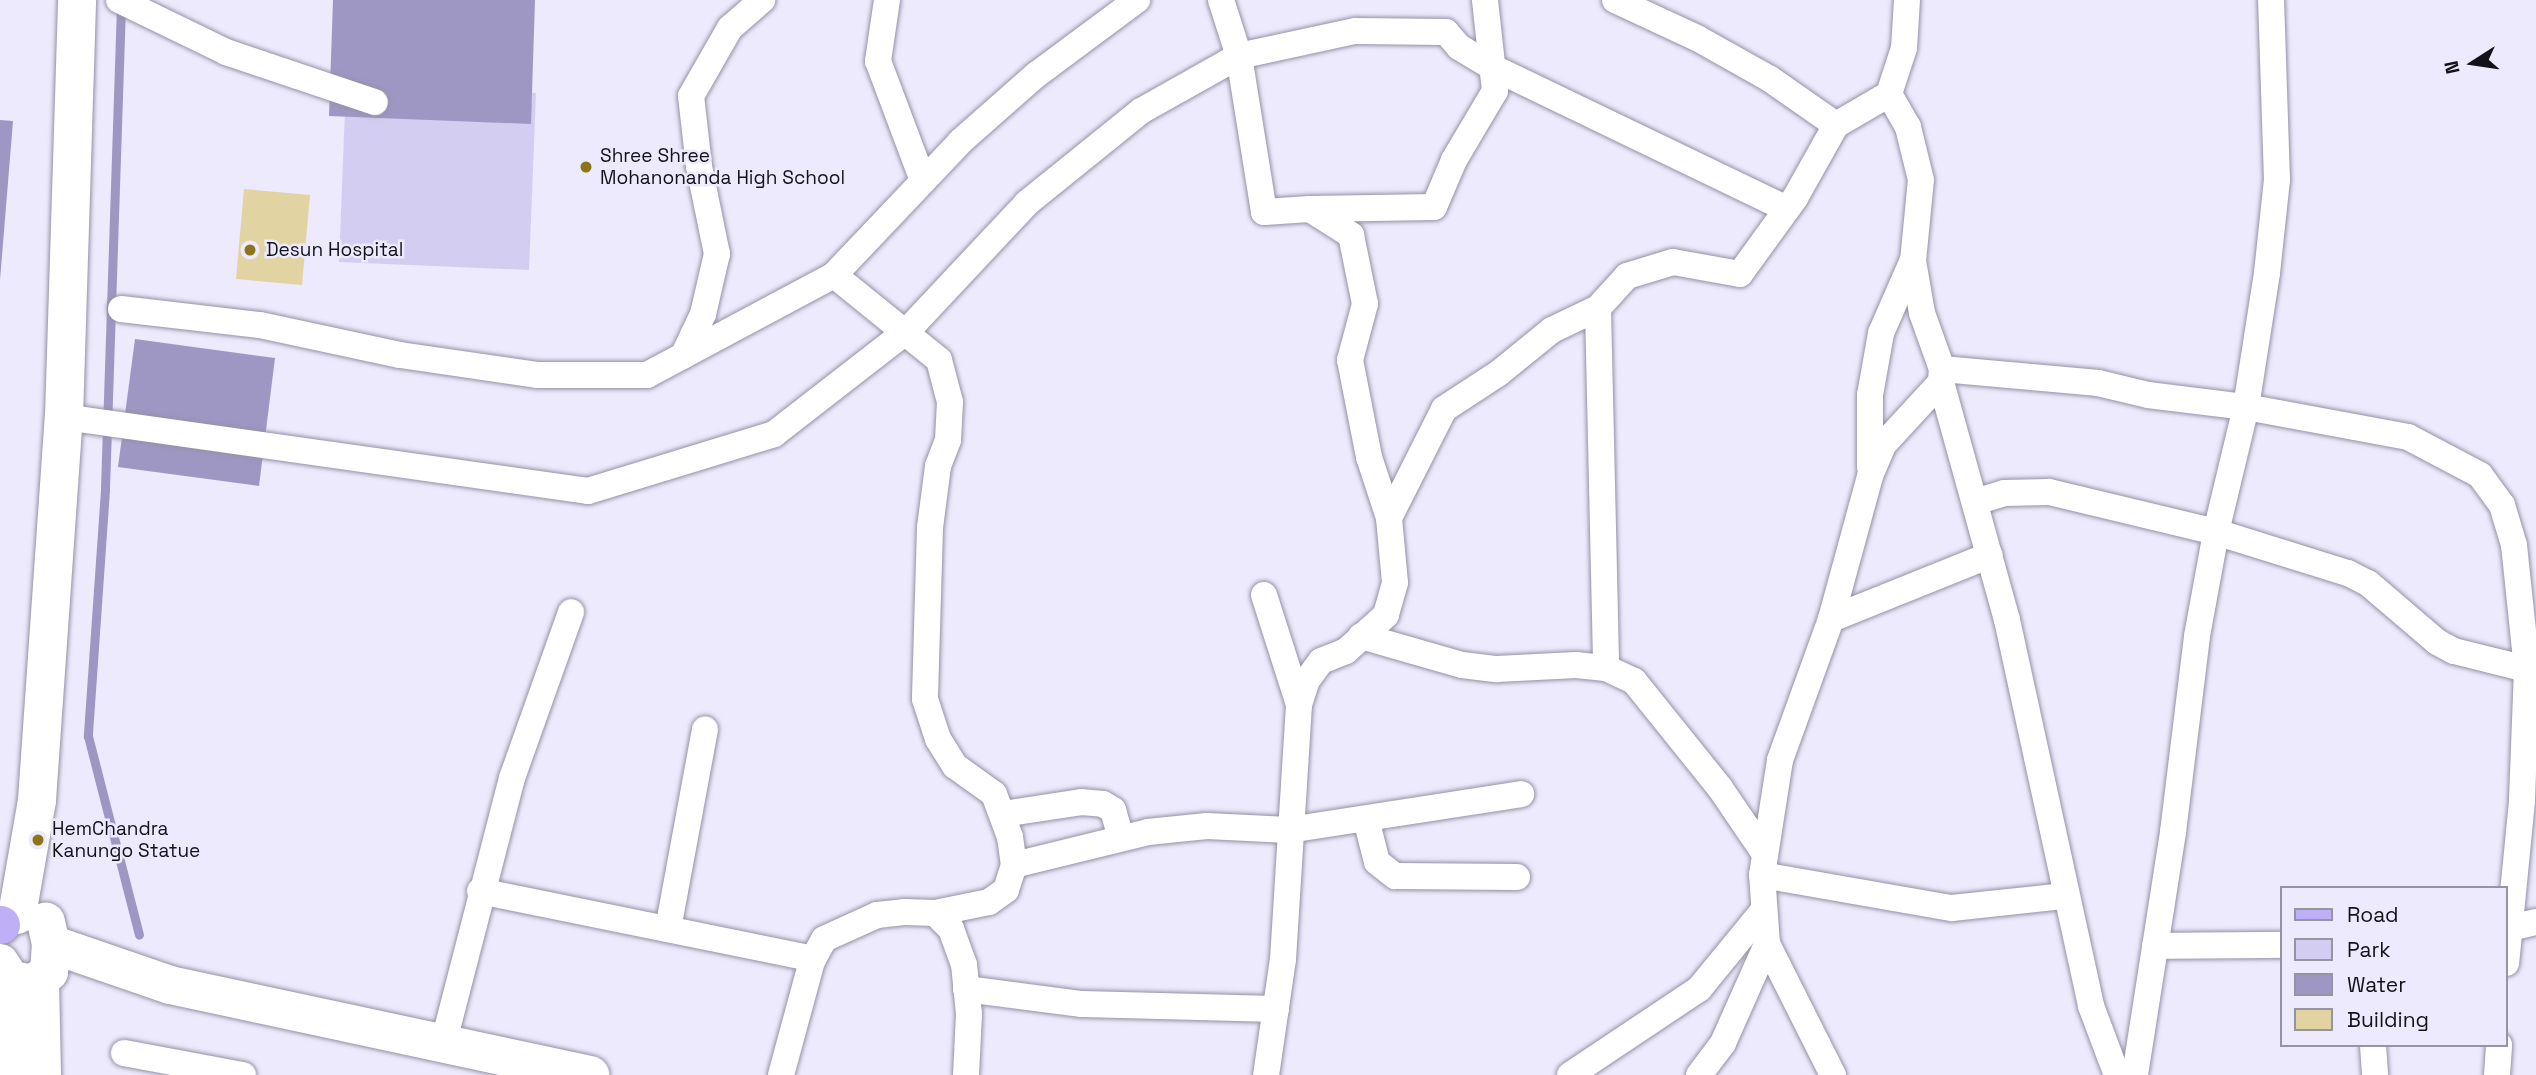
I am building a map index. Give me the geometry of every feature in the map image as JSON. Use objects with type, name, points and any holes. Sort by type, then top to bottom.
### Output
[{"type":"main road","points":[[13,1075],[22,946],[37,800],[64,417],[77,0]]},
{"type":"main road","points":[[22,946],[170,985],[328,1021],[444,1041],[590,1075]]},
{"type":"main road","points":[[22,946],[42,1075]]},
{"type":"street","points":[[119,0],[226,52],[375,102]]},
{"type":"street","points":[[683,356],[703,314],[717,254],[699,166],[691,96],[730,28],[762,0]]},
{"type":"street","points":[[887,0],[878,61],[911,158],[923,181]]},
{"type":"street","points":[[121,309],[260,325],[400,355],[537,375],[647,375],[834,275],[923,181],[1036,75],[1137,0]]},
{"type":"street","points":[[1221,0],[1239,56],[1264,212],[1434,207],[1454,160],[1495,91],[1485,0]]},
{"type":"street","points":[[1615,0],[1698,38],[1770,79],[1836,125]]},
{"type":"street","points":[[1390,518],[1444,409],[1499,373],[1552,330],[1598,308],[1627,276],[1673,262],[1740,274],[1787,209],[1836,125],[1889,94],[1904,48],[1908,0]]},
{"type":"street","points":[[2135,1075],[2216,532],[2246,407],[2277,180],[2271,0]]},
{"type":"street","points":[[64,417],[588,491],[774,434],[907,331],[1027,203],[1141,111],[1239,56],[1354,31],[1446,32],[1459,47],[1492,67],[1787,209]]},
{"type":"street","points":[[1889,94],[1908,127],[1921,180],[1913,261],[1922,313],[1942,376],[1990,555],[2091,1006],[2117,1075]]},
{"type":"street","points":[[1266,1075],[1288,899],[1289,830],[1299,705],[1307,680],[1321,662],[1346,652],[1386,615],[1395,583],[1390,518],[1369,457],[1350,360],[1365,304],[1351,235],[1310,209]]},
{"type":"street","points":[[1870,476],[1870,395],[1881,333],[1913,261]]},
{"type":"street","points":[[781,1075],[813,959],[824,939],[877,915],[936,913],[989,902],[1006,890],[1014,865],[1003,814],[994,794],[955,766],[938,739],[925,699],[930,528],[938,466],[948,440],[950,402],[939,360],[907,331],[834,275]]},
{"type":"street","points":[[1598,308],[1606,668]]},
{"type":"street","points":[[1942,376],[2098,383],[2148,395],[2246,407],[2408,437],[2480,475],[2502,505],[2514,545],[2527,669],[2508,945]]},
{"type":"street","points":[[1833,1075],[1767,944],[1762,912],[1763,864],[1780,760],[1831,619],[1870,476],[1883,445],[1942,376]]},
{"type":"street","points":[[1975,502],[2004,493],[2049,492],[2216,532],[2348,573],[2368,583],[2445,647],[2527,669]]},
{"type":"street","points":[[1831,619],[1990,555]]},
{"type":"street","points":[[1264,595],[1299,705]]},
{"type":"street","points":[[444,1041],[480,891],[512,778],[571,612]]},
{"type":"street","points":[[1361,636],[1462,665],[1606,668],[1634,681],[1720,788],[1763,864],[1952,908],[2065,896]]},
{"type":"street","points":[[668,929],[705,729]]},
{"type":"street","points":[[1014,865],[1121,838],[1207,825],[1289,830],[1521,794]]},
{"type":"street","points":[[1003,814],[1080,802],[1103,804],[1113,810],[1121,838]]},
{"type":"street","points":[[1366,818],[1377,862],[1395,876],[1517,877]]},
{"type":"street","points":[[480,891],[813,959]]},
{"type":"street","points":[[1570,1075],[1699,989],[1762,912]]},
{"type":"street","points":[[936,913],[951,929],[964,964],[966,1075]]},
{"type":"street","points":[[2508,945],[2536,922]]},
{"type":"street","points":[[1699,1075],[1723,1042],[1767,944]]},
{"type":"street","points":[[2155,946],[2280,945]]},
{"type":"street","points":[[966,989],[1082,1004],[1276,1009]]},
{"type":"street","points":[[2373,1047],[2375,1075]]},
{"type":"street","points":[[2497,1075],[2499,1047]]},
{"type":"street","points":[[124,1053],[243,1075]]},
{"type":"green space","points":[[346,85],[536,93],[529,270],[339,262]]},
{"type":"water","points":[[333,0],[535,0],[531,124],[329,116]]},
{"type":"water","points":[[0,120],[13,121],[0,280]]},
{"type":"water","points":[[135,339],[275,358],[259,486],[118,467]]},
{"type":"building","points":[[244,189],[310,195],[302,285],[236,279]]},
{"type":"waterway","points":[[121,6],[105,490],[88,736],[139,935]]},
{"type":"place","name":"Shree Shree Mohanonanda High School","points":[[586,167]]},
{"type":"place","name":"Desun Hospital","points":[[250,250]]},
{"type":"place","name":"HemChandra Kanungo Statue","points":[[38,840]]}]
